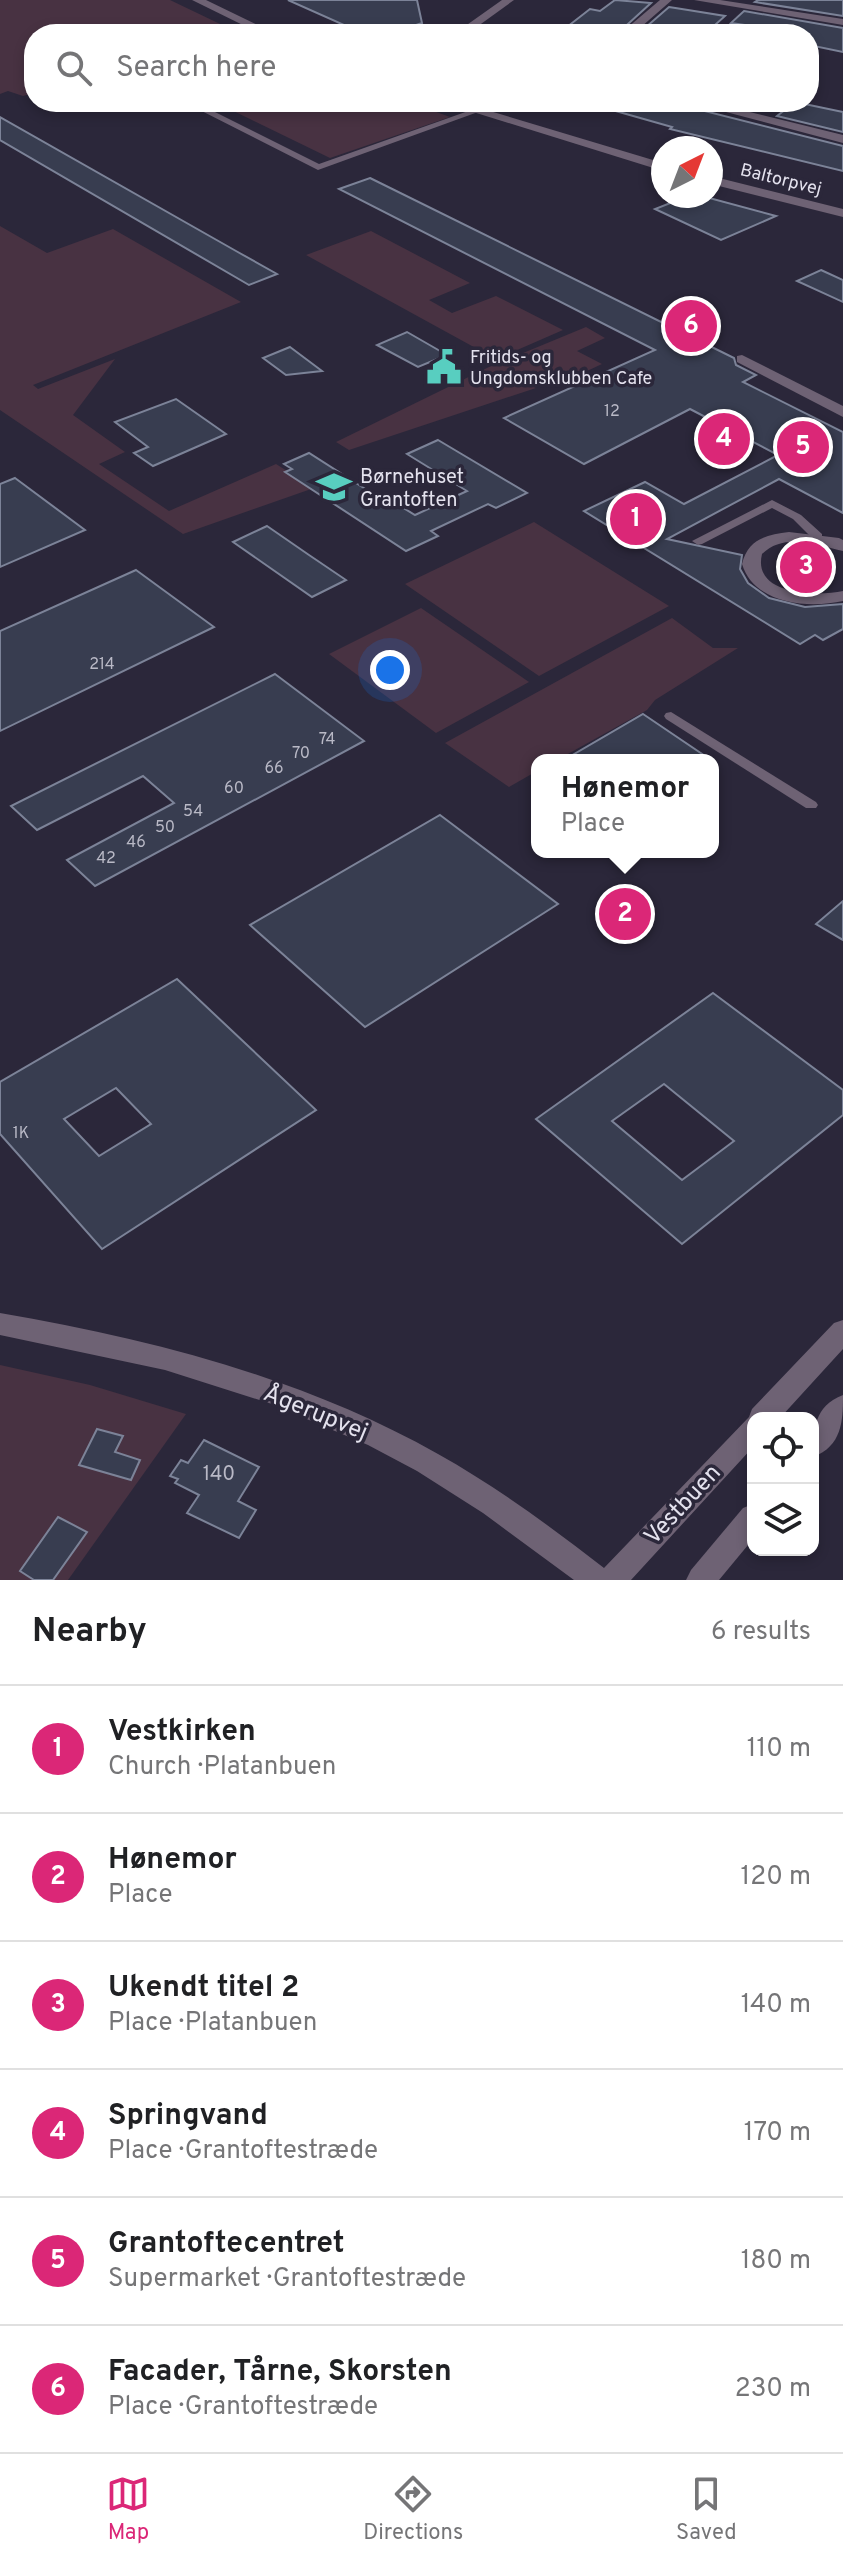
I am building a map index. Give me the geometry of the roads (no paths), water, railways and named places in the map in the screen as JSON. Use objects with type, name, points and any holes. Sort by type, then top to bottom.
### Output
[{"type":"street","points":[[197,0],[249,24]]},
{"type":"street","points":[[474,24],[509,0]]},
{"type":"street","points":[[638,24],[667,0]]},
{"type":"street","points":[[699,0],[843,22]]},
{"type":"street","points":[[474,112],[651,164]]},
{"type":"street","points":[[734,112],[843,139]]},
{"type":"street","name":"Baltorpvej","points":[[723,183],[843,213]]},
{"type":"street","points":[[742,359],[843,412]]},
{"type":"street","points":[[843,546],[818,537],[780,538],[765,543],[755,552],[751,563],[754,574],[780,593],[799,599],[819,600],[843,596]]},
{"type":"street","name":"Ågerupvej","points":[[0,1324],[154,1355],[223,1375],[335,1417],[428,1462],[528,1527],[597,1580]]},
{"type":"street","points":[[768,1412],[843,1331]]},
{"type":"street","points":[[819,1437],[843,1407]]},
{"type":"street","name":"Vestbuen","points":[[612,1580],[747,1434]]},
{"type":"street","points":[[701,1580],[747,1524]]},
{"type":"lane","points":[[208,112],[318,167],[474,112]]},
{"type":"lane","points":[[698,541],[772,503],[797,517],[818,537]]},
{"type":"lane","points":[[671,716],[811,805]]},
{"type":"place","name":"Facader, Tårne, Skorsten","points":[[691,326]]},
{"type":"place","name":"Fritids- og Ungdomsklubben Cafe","points":[[444,367]]},
{"type":"place","name":"Springvand","points":[[724,439]]},
{"type":"place","name":"Grantoftecentret","points":[[803,447]]},
{"type":"place","name":"Børnehuset Grantoften","points":[[334,487]]},
{"type":"place","name":"Vestkirken","points":[[636,519]]},
{"type":"place","name":"Ukendt titel 2","points":[[806,567]]},
{"type":"place","name":"Hønemor","points":[[625,914]]}]
